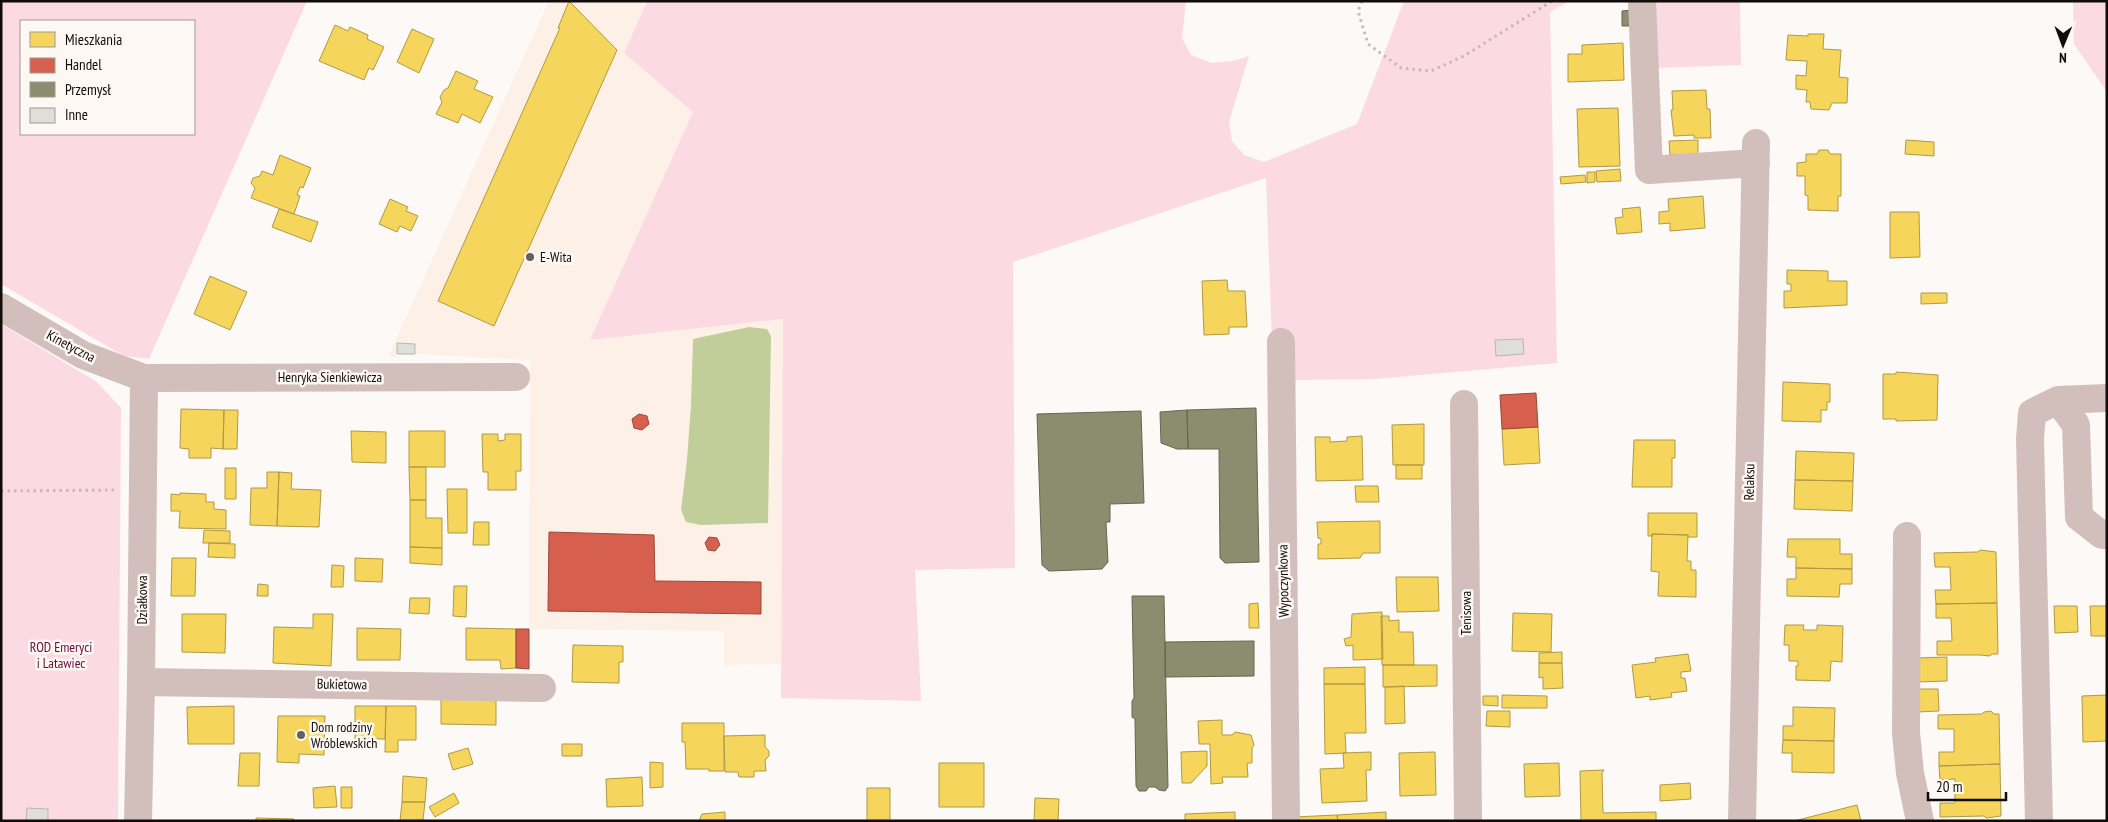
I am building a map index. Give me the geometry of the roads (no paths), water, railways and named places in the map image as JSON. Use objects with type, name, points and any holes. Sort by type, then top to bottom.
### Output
[{"type":"street","name":"Relaksu","points":[[1642,1],[1649,170],[1756,153],[1742,821]]},
{"type":"street","name":"Kinetyczna","points":[[1,307],[83,355],[144,378]]},
{"type":"street","name":"Wypoczynkowa","points":[[1281,342],[1286,821]]},
{"type":"street","name":"Henryka Sienkiewicza","points":[[144,378],[516,377]]},
{"type":"street","name":"Działkowa","points":[[138,821],[144,378]]},
{"type":"street","points":[[2038,821],[2030,439],[2032,414],[2058,400],[2107,398]]},
{"type":"street","points":[[2058,400],[2076,424],[2079,517],[2102,535],[2107,535]]},
{"type":"street","name":"Tenisowa","points":[[1464,404],[1468,821]]},
{"type":"street","points":[[1907,536],[1906,733],[1910,773],[1920,821]]},
{"type":"street","name":"Bukietowa","points":[[141,682],[542,688]]},
{"type":"place","name":"E-Wita","points":[[530,257]]},
{"type":"place","name":"Dom rodziny Wróblewskich","points":[[301,735]]},
{"type":"park label","name":"ROD Emeryci i Latawiec","points":[[61,656]]}]
